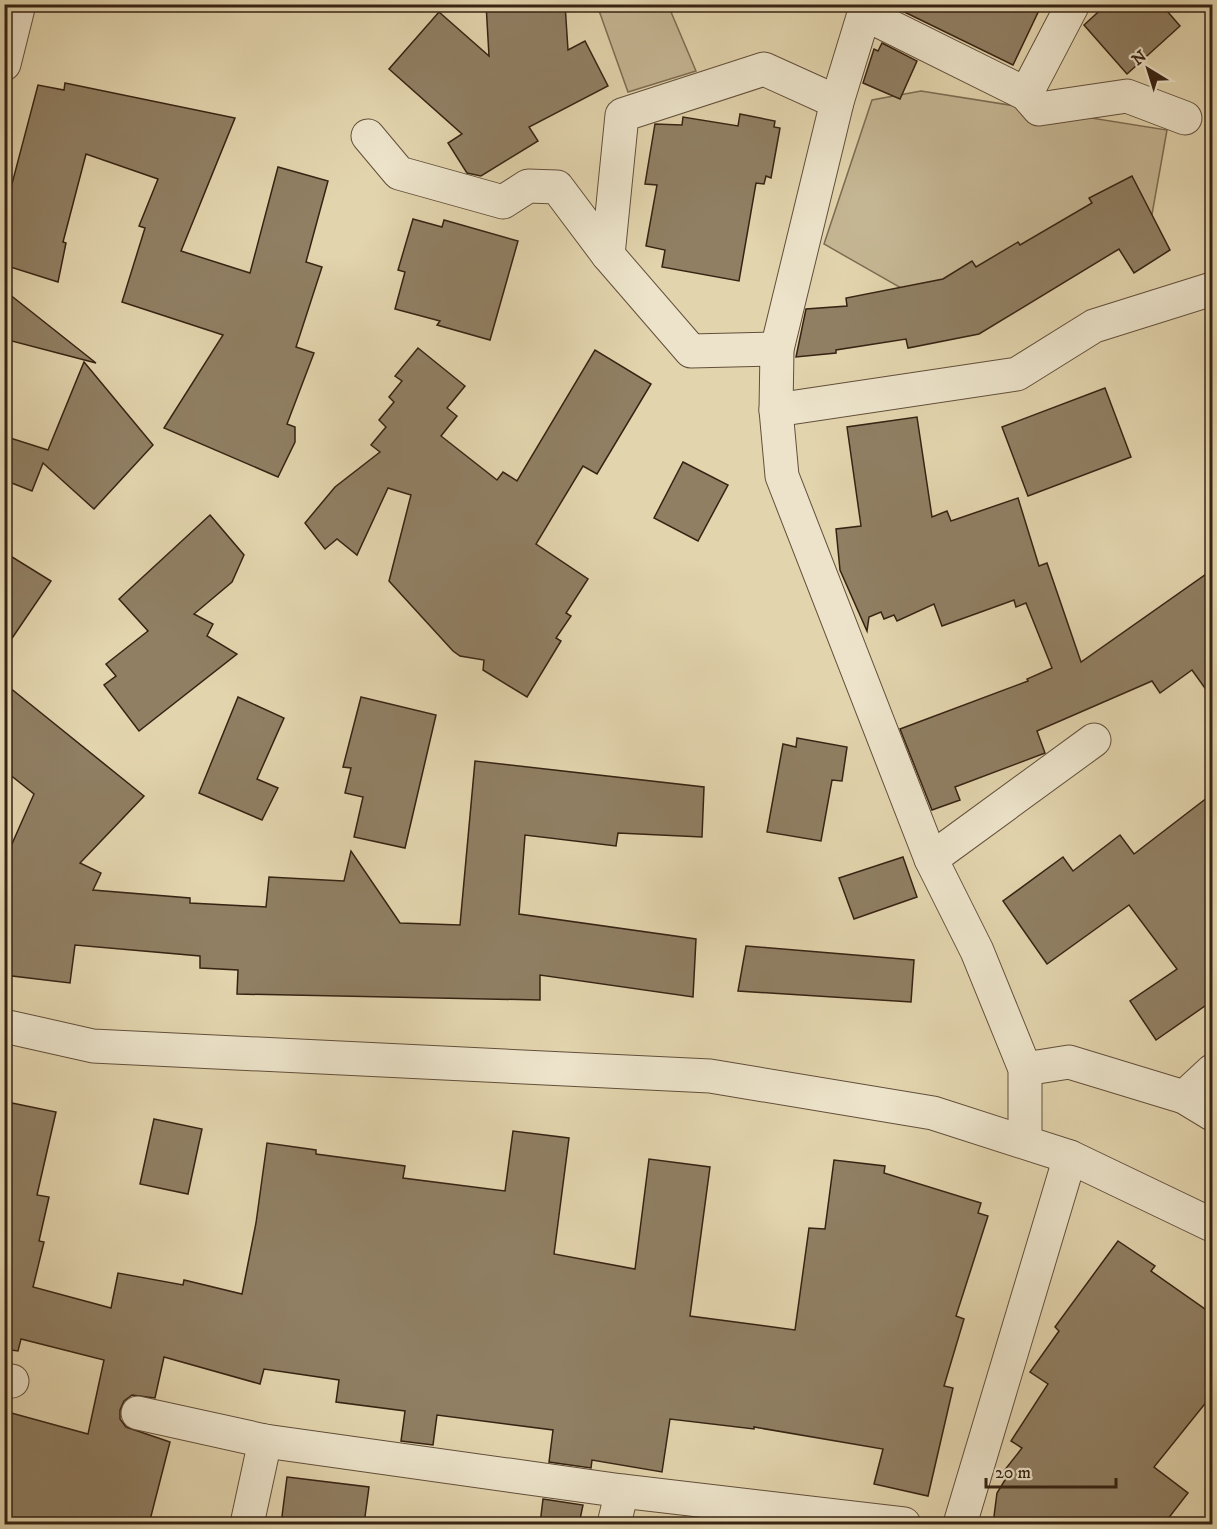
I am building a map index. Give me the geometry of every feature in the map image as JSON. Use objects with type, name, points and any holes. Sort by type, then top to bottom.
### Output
[{"type":"street","points":[[4,64],[19,4]]},
{"type":"street","points":[[1026,94],[1073,4]]},
{"type":"street","points":[[1025,1141],[1025,1069],[977,951],[931,859],[782,476],[776,410],[777,349],[837,102],[866,9],[1026,94],[1039,109],[1127,96],[1185,118]]},
{"type":"street","points":[[608,255],[622,115],[764,69],[837,102]]},
{"type":"street","points":[[368,136],[399,173],[503,202],[528,186],[557,187],[608,255],[692,351],[777,349]]},
{"type":"street","points":[[776,410],[1017,374],[1094,326],[1212,289]]},
{"type":"street","points":[[931,859],[1094,740]]},
{"type":"street","points":[[4,1026],[93,1046],[710,1076],[933,1113],[1070,1157],[1212,1225]]},
{"type":"street","points":[[1025,1069],[1069,1062],[1184,1097],[1212,1114]]},
{"type":"street","points":[[1184,1097],[1212,1071]]},
{"type":"street","points":[[960,1524],[1070,1157]]},
{"type":"street","points":[[138,1413],[265,1441],[622,1491],[904,1524]]},
{"type":"street","points":[[247,1524],[265,1441]]},
{"type":"street","points":[[614,1524],[622,1491]]},
{"type":"shaded area","points":[[597,5],[668,5],[696,71],[628,92]]},
{"type":"shaded area","points":[[921,91],[1167,130],[1151,220],[964,324],[824,244],[872,100]]},
{"type":"building","points":[[486,4],[565,4],[568,50],[585,41],[608,86],[529,127],[538,141],[481,176],[467,173],[448,143],[462,134],[389,69],[439,12],[489,56]]},
{"type":"building","points":[[888,4],[1042,4],[1013,65]]},
{"type":"building","points":[[1107,4],[1161,4],[1180,26],[1127,74],[1084,25]]},
{"type":"building","points":[[882,43],[917,61],[900,99],[863,83],[874,49],[878,51]]},
{"type":"building","points":[[65,83],[235,118],[181,251],[250,273],[278,167],[328,181],[306,262],[322,267],[296,347],[314,353],[287,424],[295,427],[295,442],[278,477],[164,428],[223,335],[122,302],[145,228],[139,226],[158,179],[86,154],[63,242],[66,243],[58,282],[4,265],[4,214],[38,85],[64,90]]},
{"type":"building","points":[[740,114],[775,121],[774,127],[780,128],[771,178],[766,176],[764,184],[756,183],[739,281],[662,267],[665,250],[646,246],[657,185],[645,184],[655,124],[682,125],[683,117],[738,126]]},
{"type":"building","points":[[1132,176],[1170,250],[1134,273],[1119,249],[979,334],[908,348],[906,339],[836,350],[836,353],[796,357],[806,309],[847,306],[846,298],[943,279],[972,261],[976,267],[1018,242],[1020,245],[1092,203],[1089,198]]},
{"type":"building","points":[[413,219],[442,227],[444,220],[518,241],[490,340],[437,325],[440,321],[395,309],[405,272],[398,270]]},
{"type":"building","points":[[4,290],[96,363],[4,339]]},
{"type":"building","points":[[418,348],[465,386],[447,408],[457,416],[441,436],[497,480],[503,472],[517,481],[595,350],[651,384],[597,474],[583,466],[536,544],[588,579],[566,613],[571,616],[556,638],[561,641],[527,697],[483,670],[484,660],[460,656],[453,651],[389,581],[411,495],[388,488],[357,555],[337,539],[325,549],[305,523],[335,487],[380,452],[371,445],[386,427],[379,420],[394,402],[389,397],[402,381],[395,376]]},
{"type":"building","points":[[84,362],[153,445],[94,509],[43,463],[32,491],[4,480],[4,436],[48,450]]},
{"type":"building","points":[[1105,388],[1131,457],[1028,496],[1002,427]]},
{"type":"building","points":[[917,417],[932,517],[947,511],[951,521],[1018,498],[1039,566],[1047,563],[1081,662],[1212,570],[1212,698],[1192,670],[1160,693],[1152,681],[1037,731],[1045,753],[955,787],[960,800],[932,810],[900,729],[1028,681],[1027,679],[1052,668],[1026,603],[1016,607],[1014,600],[942,626],[934,604],[897,621],[894,615],[884,619],[881,612],[869,617],[867,631],[840,570],[836,529],[861,526],[847,427]]},
{"type":"building","points":[[683,462],[728,485],[698,541],[654,518]]},
{"type":"building","points":[[210,515],[244,555],[232,582],[194,614],[213,624],[207,636],[237,654],[139,731],[104,685],[116,676],[106,664],[148,631],[119,599]]},
{"type":"building","points":[[4,552],[51,581],[4,650]]},
{"type":"building","points":[[4,683],[144,796],[80,863],[101,873],[93,890],[190,898],[190,903],[266,907],[269,877],[344,881],[351,851],[400,923],[460,925],[475,761],[704,787],[702,837],[618,833],[616,846],[525,835],[519,914],[696,939],[693,997],[540,975],[540,1000],[237,994],[238,970],[200,968],[200,956],[75,945],[70,983],[4,975],[4,943],[11,893],[4,890],[4,862],[34,794],[4,770]]},
{"type":"building","points":[[238,697],[284,718],[257,779],[278,788],[262,820],[199,793]]},
{"type":"building","points":[[361,697],[436,715],[405,848],[354,837],[363,797],[345,793],[351,768],[343,767]]},
{"type":"building","points":[[797,738],[847,747],[842,781],[832,780],[821,841],[767,832],[783,744],[796,747]]},
{"type":"building","points":[[1212,794],[1212,1016],[1205,1006],[1156,1040],[1130,1001],[1177,969],[1129,905],[1047,964],[1003,901],[1063,857],[1073,871],[1120,835],[1134,854]]},
{"type":"building","points":[[903,857],[917,897],[854,919],[839,878]]},
{"type":"building","points":[[746,946],[914,960],[911,1002],[738,991]]},
{"type":"building","points":[[12,1103],[56,1112],[37,1195],[49,1197],[39,1241],[44,1242],[33,1287],[111,1308],[118,1273],[183,1285],[184,1280],[242,1294],[256,1223],[267,1143],[316,1150],[316,1154],[405,1166],[403,1178],[505,1191],[513,1131],[569,1138],[554,1254],[635,1269],[649,1159],[710,1167],[690,1316],[795,1330],[809,1228],[825,1229],[834,1160],[885,1166],[884,1173],[981,1203],[978,1213],[988,1216],[956,1316],[964,1319],[944,1386],[953,1388],[928,1496],[874,1484],[883,1449],[754,1427],[754,1429],[670,1419],[662,1472],[592,1460],[591,1468],[549,1462],[553,1430],[437,1415],[433,1445],[401,1441],[405,1411],[336,1402],[339,1380],[264,1369],[260,1384],[164,1357],[155,1398],[132,1395],[124,1401],[120,1410],[120,1419],[126,1427],[170,1442],[149,1524],[4,1524],[4,1411],[88,1434],[104,1360],[21,1339],[18,1351],[4,1349],[4,1134]]},
{"type":"building","points":[[154,1119],[202,1129],[188,1194],[140,1184]]},
{"type":"building","points":[[1118,1241],[1155,1266],[1151,1271],[1212,1314],[1212,1395],[1154,1467],[1188,1493],[1164,1524],[993,1524],[997,1493],[1008,1475],[1004,1471],[1022,1448],[1011,1441],[1048,1384],[1030,1372],[1059,1331],[1055,1327]]},
{"type":"building","points":[[287,1477],[369,1487],[364,1524],[281,1524]]},
{"type":"building","points":[[543,1499],[583,1505],[579,1524],[540,1524]]}]
